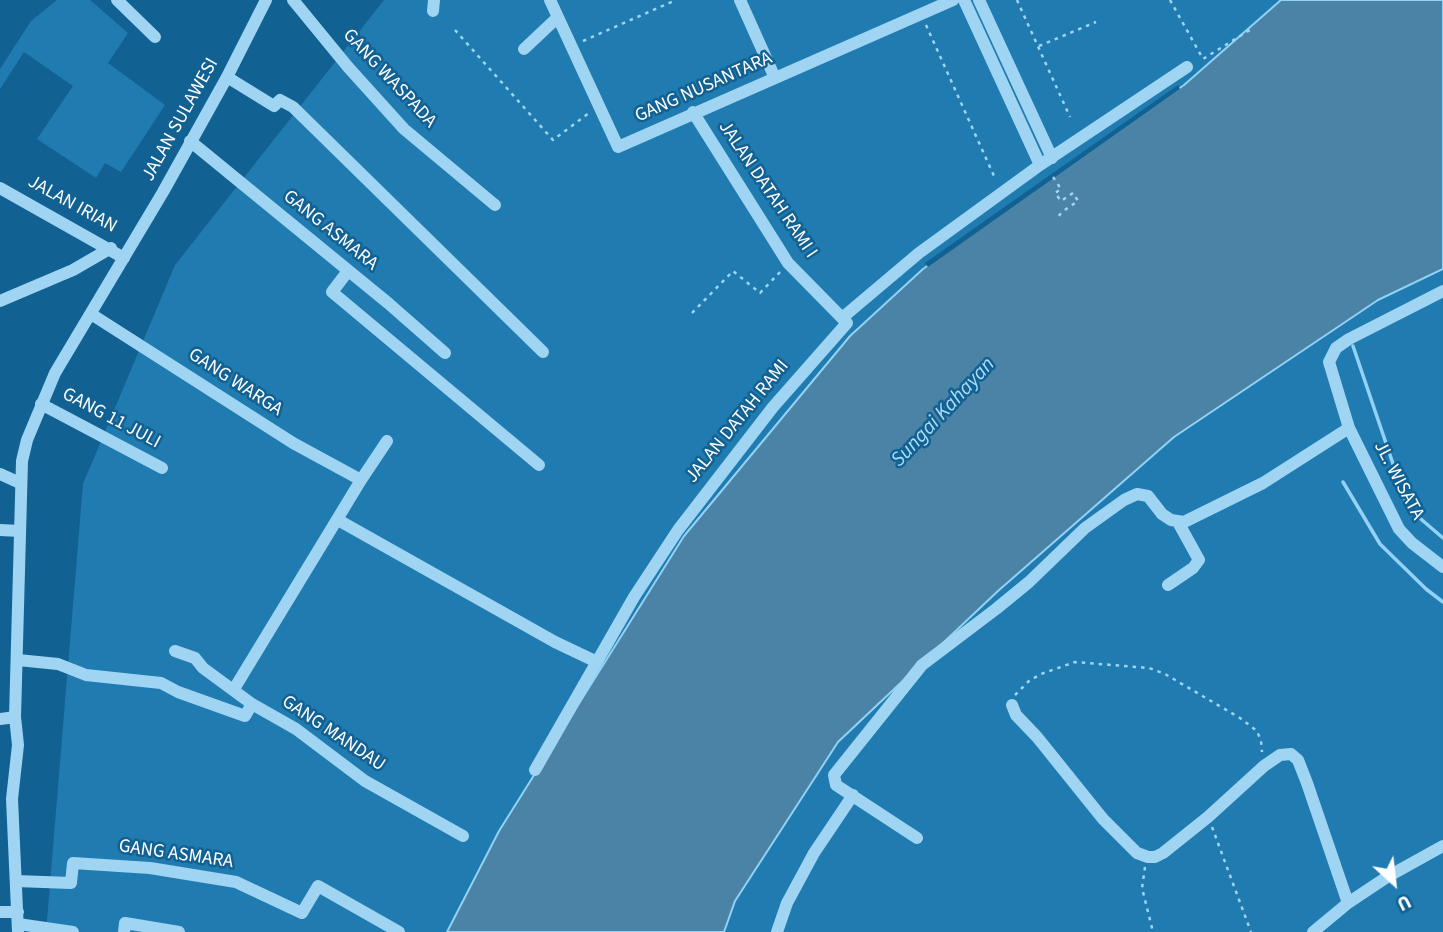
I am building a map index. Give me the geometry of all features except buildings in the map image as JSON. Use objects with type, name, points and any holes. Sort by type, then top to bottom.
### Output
[{"type":"street","points":[[117,0],[155,37]]},
{"type":"street","name":"JALAN SULAWESI","points":[[18,923],[16,881],[6,801],[18,745],[15,717],[22,461],[41,404],[55,373],[227,77],[266,0]]},
{"type":"street","name":"GANG WASPADA","points":[[293,0],[404,129],[495,205]]},
{"type":"street","name":"GANG NUSANTARA","points":[[550,0],[618,146],[953,0]]},
{"type":"street","points":[[740,0],[775,78]]},
{"type":"street","points":[[964,0],[1040,165]]},
{"type":"street","points":[[979,0],[1052,158]]},
{"type":"street","points":[[524,48],[558,17]]},
{"type":"street","name":"JALAN DATAH RAMI","points":[[535,770],[634,597],[678,530],[773,407],[847,323],[842,318],[906,262],[1040,165],[1187,66]]},
{"type":"street","points":[[227,77],[274,106],[280,100],[293,107],[543,352]]},
{"type":"street","points":[[1003,87],[1016,81]]},
{"type":"street","name":"JALAN DATAH RAMI I","points":[[693,112],[788,263],[842,318]]},
{"type":"street","name":"GANG ASMARA","points":[[190,141],[445,353]]},
{"type":"street","name":"JALAN IRIAN","points":[[0,188],[124,257]]},
{"type":"street","points":[[0,301],[73,270],[111,248]]},
{"type":"street","points":[[348,271],[332,292],[539,465]]},
{"type":"street","name":"JL. WISATA","points":[[1443,290],[1336,348],[1329,362],[1349,428],[1399,528],[1412,543],[1443,567]]},
{"type":"street","name":"GANG WARGA","points":[[91,314],[293,443],[361,480]]},
{"type":"street","name":"GANG 11 JULI","points":[[41,404],[162,468]]},
{"type":"street","points":[[917,838],[836,785],[834,775],[928,659],[996,610],[1085,528],[1124,500],[1137,494],[1148,496],[1162,514],[1184,522],[1263,483],[1349,428]]},
{"type":"street","points":[[234,689],[387,440]]},
{"type":"street","points":[[0,474],[20,483]]},
{"type":"street","points":[[338,520],[555,642],[597,662]]},
{"type":"street","points":[[1168,585],[1193,568],[1199,560],[1178,522]]},
{"type":"street","points":[[0,530],[20,531]]},
{"type":"street","points":[[175,650],[195,658],[203,668],[252,704]]},
{"type":"street","name":"GANG MANDAU","points":[[18,660],[58,664],[86,676],[161,683],[178,692],[245,716],[252,704],[296,729],[374,786],[463,836]]},
{"type":"street","points":[[1012,705],[1016,715],[1103,819],[1137,853],[1148,858],[1155,857],[1208,817],[1264,766],[1280,755],[1291,754],[1298,760],[1348,903]]},
{"type":"street","points":[[0,719],[15,717]]},
{"type":"street","points":[[777,932],[787,903],[814,853],[853,796]]},
{"type":"street","points":[[1312,932],[1348,903],[1411,862],[1443,846]]},
{"type":"street","name":"GANG ASMARA","points":[[16,881],[71,883],[73,863],[150,868],[236,882],[302,913],[318,886],[399,932]]},
{"type":"street","points":[[0,912],[18,923],[73,932]]},
{"type":"street","points":[[124,932],[125,923],[178,932]]},
{"type":"path","points":[[572,46],[676,0]]},
{"type":"path","points":[[1017,0],[1070,117]]},
{"type":"path","points":[[1170,0],[1203,59],[1253,28]]},
{"type":"path","points":[[922,15],[993,174]]},
{"type":"path","points":[[1039,46],[1096,22]]},
{"type":"path","points":[[455,30],[553,139],[600,104]]},
{"type":"path","points":[[1053,177],[1061,188],[1055,193],[1061,201],[1073,193],[1078,201],[1057,218]]},
{"type":"path","points":[[692,313],[733,271],[760,293],[788,263]]},
{"type":"path","points":[[1012,705],[1015,695],[1029,681],[1075,662],[1149,668],[1165,674],[1257,731],[1264,766]]},
{"type":"path","points":[[1208,817],[1251,932]]},
{"type":"path","points":[[1143,872],[1142,888],[1153,932]]},
{"type":"shaded area","points":[[57,0],[90,0],[128,33],[108,63],[165,105],[121,172],[105,163],[96,178],[37,139],[73,86],[24,52],[0,89],[0,69],[31,21]]},
{"type":"shaded area","points":[[384,0],[1281,0],[1184,85],[923,269],[850,337],[684,536],[499,831],[447,932],[46,932],[83,484],[175,265]]},
{"type":"shaded area","points":[[1443,269],[1443,932],[724,932],[735,901],[838,742],[998,591],[1174,437],[1378,300]]},
{"type":"water","name":"Sungai Kahayan","points":[[1281,0],[1443,0],[1443,269],[1378,300],[1174,437],[998,591],[838,742],[735,901],[724,932],[447,932],[499,831],[684,536],[850,336],[923,269],[1184,85]]},
{"type":"pier","points":[[1178,85],[1180,89],[928,267],[925,263]]},
{"type":"waterway","points":[[1353,346],[1408,508],[1443,538]]},
{"type":"waterway","points":[[1343,482],[1380,544],[1443,602]]}]
